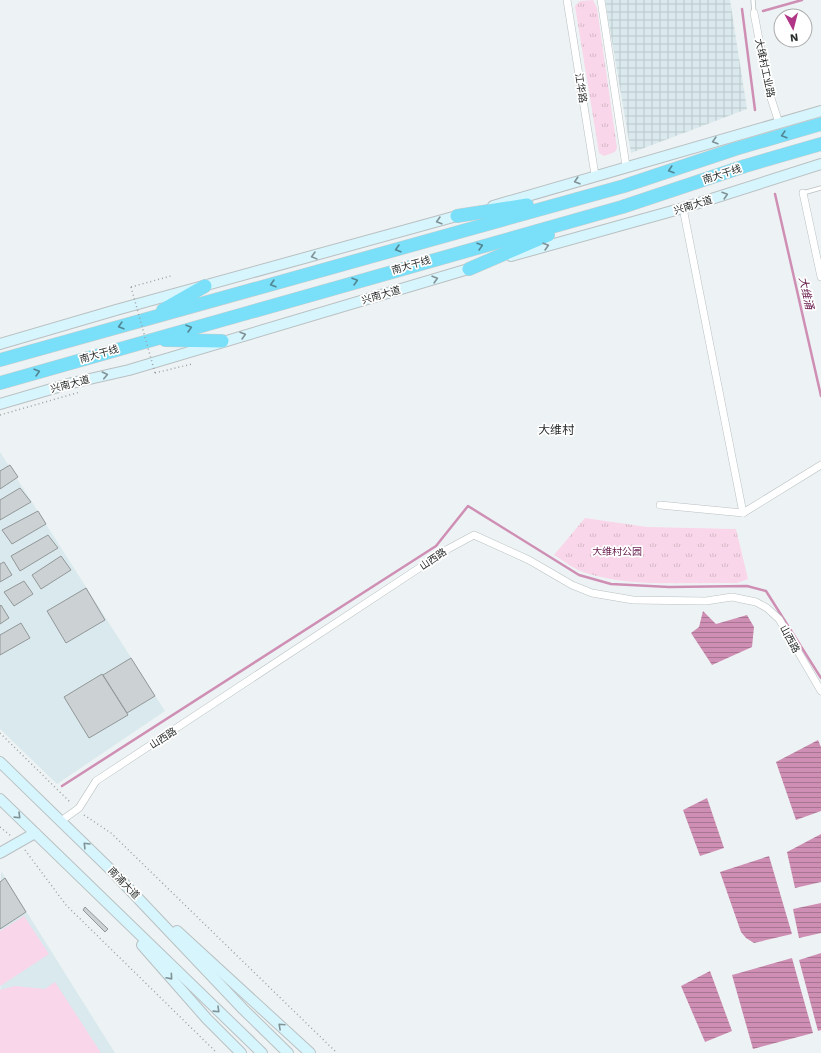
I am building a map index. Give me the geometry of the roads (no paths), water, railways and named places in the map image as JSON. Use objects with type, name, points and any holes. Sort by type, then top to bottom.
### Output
[{"type":"highway","name":"南大干线","points":[[0,360],[594,194],[735,149],[821,124]]},
{"type":"highway","name":"南大干线","points":[[0,383],[151,339],[597,214],[745,166],[821,144]]},
{"type":"highway","points":[[457,216],[594,194]]},
{"type":"highway","points":[[469,269],[597,214]]},
{"type":"highway","points":[[146,319],[205,286]]},
{"type":"highway","points":[[151,339],[222,341]]},
{"type":"main road","points":[[0,344],[116,310],[457,216],[626,166],[821,111]]},
{"type":"main road","name":"兴南大道","points":[[0,404],[72,383],[129,370],[222,341],[683,208],[821,164]]},
{"type":"main road","name":"南浦大道","points":[[0,762],[114,873],[243,1009],[288,1053]]},
{"type":"main road","points":[[0,799],[262,1053]]},
{"type":"main road","points":[[0,853],[35,833]]},
{"type":"main road","points":[[114,873],[310,1053]]},
{"type":"main road","points":[[89,885],[207,1019],[241,1053]]},
{"type":"street","name":"江华路","points":[[567,0],[595,175]]},
{"type":"street","points":[[601,0],[626,166]]},
{"type":"street","name":"大维村工业路","points":[[754,13],[769,92],[779,123]]},
{"type":"street","points":[[803,193],[821,277]]},
{"type":"street","points":[[683,208],[743,513]]},
{"type":"street","points":[[660,506],[743,513],[821,465]]},
{"type":"street","name":"山西路","points":[[61,821],[79,808],[96,781],[448,549],[474,535],[529,560],[572,585],[592,593],[634,600],[706,601],[732,597],[756,602],[767,608],[779,619],[821,691]]},
{"type":"lane","points":[[752,0],[754,13]]},
{"type":"lane","points":[[803,193],[821,188]]},
{"type":"waterway","points":[[763,11],[802,0]]},
{"type":"waterway","name":"大维涌","points":[[742,9],[755,110]]},
{"type":"waterway","name":"大维涌","points":[[775,194],[821,396]]},
{"type":"waterway","points":[[62,786],[436,546],[468,506],[579,575],[611,584],[669,587],[747,586],[766,591],[821,678]]},
{"type":"district","name":"大维村","points":[[556,430]]},
{"type":"park label","name":"大维村公园","points":[[617,551]]}]
